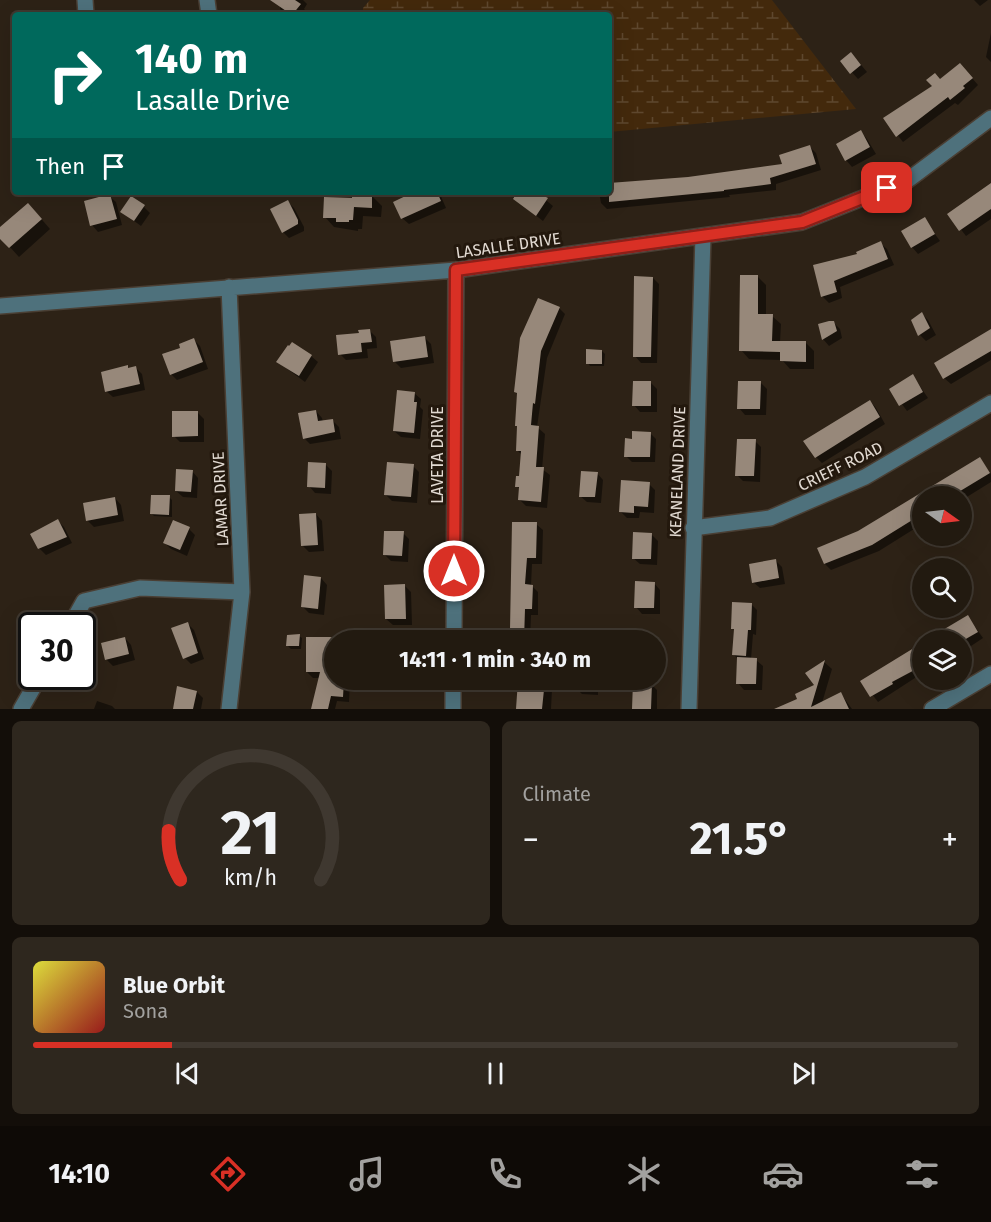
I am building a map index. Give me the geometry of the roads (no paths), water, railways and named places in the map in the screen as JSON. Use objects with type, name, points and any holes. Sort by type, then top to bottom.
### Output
[{"type":"street","name":"LASALLE DRIVE","points":[[0,306],[456,270],[802,222],[908,180],[991,118]]},
{"type":"street","name":"KEANELAND DRIVE","points":[[689,709],[703,236]]},
{"type":"street","name":"LAVETA DRIVE","points":[[454,630],[456,270]]},
{"type":"street","name":"LAMAR DRIVE","points":[[228,287],[242,592],[229,709]]},
{"type":"street","name":"CRIEFF ROAD","points":[[693,528],[770,518],[865,477],[991,403]]},
{"type":"street","points":[[78,612],[84,602],[140,588],[242,592]]},
{"type":"street","points":[[932,709],[991,674]]},
{"type":"street","points":[[21,709],[32,690]]},
{"type":"street","points":[[453,690],[453,709]]}]
